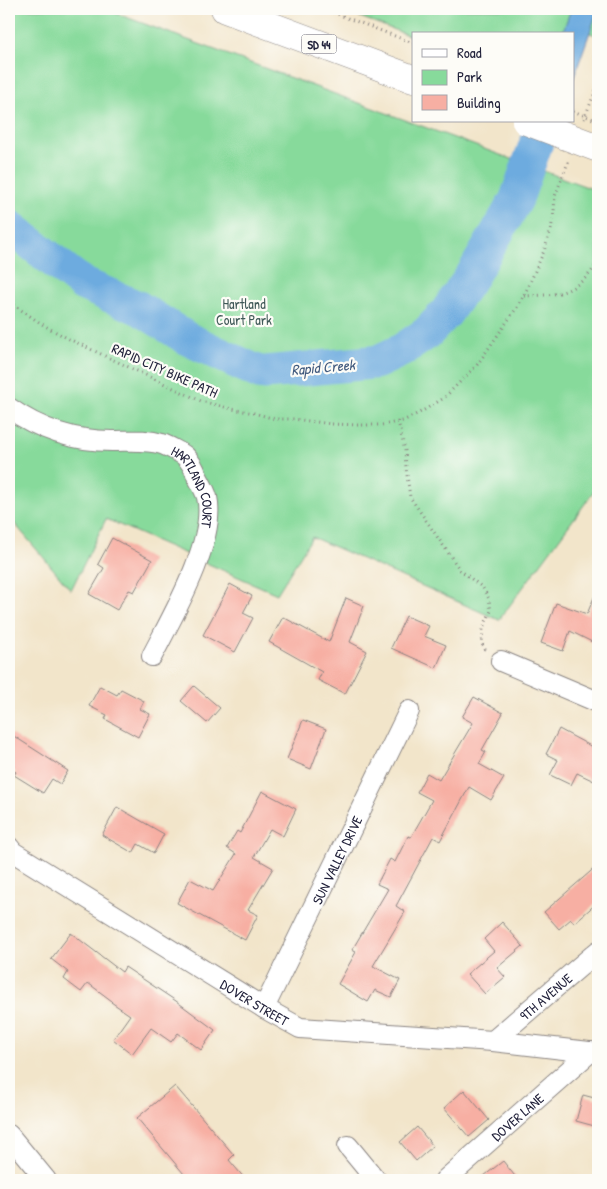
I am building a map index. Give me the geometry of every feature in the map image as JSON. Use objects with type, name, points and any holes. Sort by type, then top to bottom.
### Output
[{"type":"main road","name":"SD 44","points":[[225,9],[412,79]]},
{"type":"main road","points":[[529,122],[598,148]]},
{"type":"street","name":"HARTLAND COURT","points":[[9,408],[21,417],[43,428],[76,438],[111,441],[138,440],[162,444],[186,456],[196,472],[207,496],[208,519],[200,553],[183,596],[152,656]]},
{"type":"street","points":[[501,661],[598,702]]},
{"type":"street","name":"SUN VALLEY DRIVE","points":[[264,1008],[409,711]]},
{"type":"street","name":"DOVER STREET","points":[[9,847],[13,852],[264,1008],[300,1028],[493,1041],[594,1052]]},
{"type":"street","name":"9TH AVENUE","points":[[493,1041],[598,952]]},
{"type":"street","name":"DOVER LANE","points":[[445,1180],[594,1052]]},
{"type":"street","points":[[9,1135],[46,1180]]},
{"type":"street","points":[[348,1146],[376,1180]]},
{"type":"path","points":[[324,9],[412,43]]},
{"type":"path","points":[[582,126],[598,85]]},
{"type":"path","points":[[574,111],[598,121]]},
{"type":"path","name":"RAPID CITY BIKE PATH","points":[[9,302],[45,326],[69,339],[201,401],[275,419],[359,425],[403,421],[444,398],[477,365],[518,306],[544,251],[551,230],[555,196],[572,152]]},
{"type":"path","points":[[598,220],[598,235]]},
{"type":"path","points":[[524,296],[565,291],[588,276],[597,264],[598,258]]},
{"type":"path","points":[[398,422],[405,451],[410,498],[460,570],[483,588],[489,599],[491,610],[483,628],[482,644],[488,654],[501,661]]},
{"type":"green space","name":"Hartland Court Park","points":[[9,9],[104,9],[598,191],[598,486],[499,620],[312,537],[277,594],[106,519],[71,590],[9,517]]},
{"type":"green space","points":[[339,9],[598,9],[598,36],[580,29],[574,33],[412,32],[412,37]]},
{"type":"water","points":[[571,9],[598,9],[574,77],[574,32],[563,32]]},
{"type":"building","points":[[112,538],[152,560],[134,592],[129,590],[117,610],[89,594],[104,568],[98,564]]},
{"type":"building","points":[[230,584],[252,596],[243,613],[253,618],[235,652],[203,635]]},
{"type":"building","points":[[598,588],[598,645],[570,631],[563,651],[541,643],[556,603],[587,614]]},
{"type":"building","points":[[346,598],[364,606],[350,642],[367,651],[345,694],[318,680],[322,672],[269,642],[283,617],[329,642]]},
{"type":"building","points":[[406,616],[429,626],[424,636],[446,645],[436,668],[391,648]]},
{"type":"building","points":[[100,686],[117,695],[121,689],[144,701],[140,709],[150,714],[138,737],[105,719],[107,715],[89,706]]},
{"type":"building","points":[[194,686],[220,708],[207,723],[181,701]]},
{"type":"building","points":[[474,697],[503,713],[482,750],[486,752],[479,764],[504,778],[491,800],[469,787],[440,841],[433,837],[396,906],[405,912],[373,966],[400,980],[391,997],[375,990],[368,1002],[338,984],[356,952],[352,950],[388,889],[377,884],[390,859],[395,862],[408,836],[411,837],[432,800],[417,792],[427,773],[439,780],[473,723],[462,717]]},
{"type":"building","points":[[303,720],[326,729],[311,769],[287,759]]},
{"type":"building","points":[[559,729],[598,750],[598,772],[594,781],[577,773],[571,785],[550,775],[558,760],[546,754]]},
{"type":"building","points":[[9,733],[68,771],[60,784],[52,779],[43,793],[14,775],[16,772],[9,768]]},
{"type":"building","points":[[262,791],[296,809],[283,836],[270,829],[254,857],[273,868],[248,910],[258,915],[245,940],[177,903],[190,879],[213,891],[236,854],[227,848],[237,831],[240,833]]},
{"type":"building","points":[[117,807],[164,834],[154,853],[138,844],[133,853],[102,835]]},
{"type":"building","points":[[598,865],[598,902],[574,923],[571,919],[559,929],[544,912]]},
{"type":"building","points":[[502,922],[523,946],[497,968],[505,977],[485,994],[467,974],[494,951],[484,939]]},
{"type":"building","points":[[71,933],[122,972],[125,967],[215,1030],[201,1050],[178,1033],[171,1042],[151,1028],[132,1054],[113,1039],[130,1015],[88,983],[81,992],[64,979],[68,972],[51,959]]},
{"type":"building","points":[[175,1086],[234,1155],[229,1160],[246,1180],[189,1180],[137,1118]]},
{"type":"building","points":[[464,1090],[489,1120],[469,1137],[444,1108]]},
{"type":"building","points":[[583,1095],[598,1099],[598,1127],[576,1121]]},
{"type":"building","points":[[417,1127],[433,1146],[416,1161],[400,1142]]},
{"type":"building","points":[[503,1161],[518,1180],[479,1180]]},
{"type":"waterway","name":"Rapid Creek","points":[[9,226],[83,284],[139,308],[188,339],[260,373],[377,362],[402,350],[427,333],[446,313],[473,274],[516,200],[544,122]]}]
